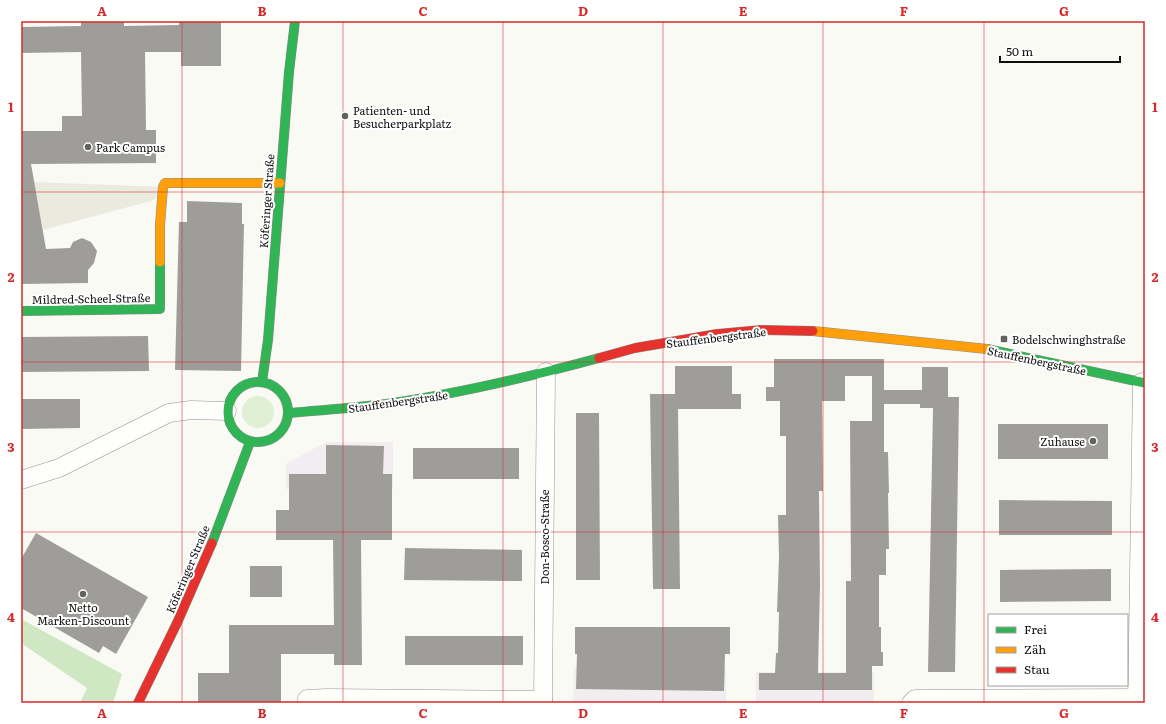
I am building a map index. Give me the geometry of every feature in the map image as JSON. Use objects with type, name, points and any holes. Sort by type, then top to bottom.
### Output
[{"type":"street","name":"Köferinger Straße","points":[[262,382],[268,340],[289,72],[295,21]]},
{"type":"street","name":"Mildred-Scheel-Straße","points":[[21,311],[160,309],[160,225],[163,187],[165,183],[280,183]]},
{"type":"street","name":"Stauffenbergstraße","points":[[289,413],[385,404],[461,391],[546,372],[635,348],[717,334],[761,330],[824,332],[985,349],[1143,383]]},
{"type":"street","name":"Don-Bosco-Straße","points":[[543,701],[546,372]]},
{"type":"street","points":[[252,382],[262,382],[270,384],[281,392],[287,404],[289,413],[283,430],[276,437],[259,443],[250,442],[240,437],[233,430],[227,411],[229,401],[234,393],[242,386],[252,382]]},
{"type":"street","points":[[911,703],[915,699],[1138,701],[1143,383]]},
{"type":"street","points":[[21,480],[59,468],[169,413],[191,410],[227,411]]},
{"type":"street","name":"Köferinger Straße","points":[[138,703],[177,623],[215,536],[250,442]]},
{"type":"street","points":[[307,703],[307,699],[327,698],[543,701]]},
{"type":"shaded area","points":[[34,182],[163,187],[154,200],[43,230]]},
{"type":"shaded area","points":[[326,442],[393,442],[393,489],[286,489],[286,464]]},
{"type":"shaded area","points":[[574,667],[726,669],[726,703],[573,703]]},
{"type":"shaded area","points":[[756,672],[874,672],[874,703],[756,703]]},
{"type":"green space","points":[[255,396],[261,396],[270,400],[274,412],[270,424],[261,428],[255,428],[246,424],[242,415],[242,409],[246,400]]},
{"type":"green space","points":[[21,619],[122,674],[113,703],[80,703],[87,688],[21,643]]},
{"type":"building","name":"Park Campus","points":[[81,21],[124,21],[124,26],[179,25],[179,21],[221,21],[221,66],[181,66],[181,52],[145,52],[146,130],[156,130],[156,163],[31,164],[46,249],[70,248],[73,242],[82,238],[91,242],[97,251],[94,263],[88,270],[88,283],[21,284],[21,131],[62,131],[62,116],[82,116],[81,52],[21,53],[21,27],[81,26]]},
{"type":"building","points":[[187,201],[242,203],[242,224],[244,224],[241,371],[175,370],[179,222],[187,222]]},
{"type":"building","points":[[148,336],[149,371],[21,372],[21,337]]},
{"type":"building","points":[[774,359],[884,359],[884,390],[922,390],[922,367],[948,367],[948,397],[959,397],[955,672],[928,672],[933,408],[920,408],[920,404],[884,404],[884,452],[888,452],[889,549],[886,549],[886,575],[879,575],[879,627],[881,627],[881,652],[883,652],[883,666],[872,666],[872,690],[759,690],[759,673],[775,673],[776,653],[778,653],[779,612],[777,612],[779,557],[778,515],[786,515],[786,436],[780,436],[780,401],[766,401],[766,387],[774,387]],"holes":[[[845,376],[872,376],[872,421],[850,421],[851,581],[846,581],[846,673],[818,673],[820,585],[819,491],[823,491],[822,401],[845,401]]]},
{"type":"building","points":[[675,366],[732,366],[732,394],[741,394],[741,409],[678,409],[680,589],[653,589],[650,394],[675,394]]},
{"type":"building","points":[[21,399],[80,399],[80,428],[21,429]]},
{"type":"building","points":[[576,413],[599,413],[600,580],[576,580]]},
{"type":"building","points":[[998,424],[1108,424],[1108,459],[998,459]]},
{"type":"building","points":[[326,445],[384,446],[383,474],[392,474],[392,540],[361,540],[362,665],[334,665],[334,654],[281,654],[281,703],[198,703],[198,673],[229,673],[229,625],[334,625],[333,540],[276,540],[276,510],[289,510],[289,474],[326,474]]},
{"type":"building","points":[[413,448],[519,448],[519,479],[413,479]]},
{"type":"building","points":[[999,500],[1112,501],[1112,535],[999,535]]},
{"type":"building","name":"Netto Marken-Discount","points":[[36,533],[148,597],[116,654],[103,646],[99,653],[21,608],[21,559]]},
{"type":"building","points":[[405,548],[522,550],[522,581],[404,580]]},
{"type":"building","points":[[250,566],[282,566],[282,597],[250,597]]},
{"type":"building","points":[[1111,569],[1111,601],[1000,602],[1000,570]]},
{"type":"building","points":[[575,627],[730,627],[730,654],[725,654],[724,691],[576,689],[577,654],[575,654]]},
{"type":"building","points":[[405,636],[523,636],[523,665],[405,665]]},
{"type":"traffic: fast","points":[[262,382],[268,340],[289,72],[295,21]]},
{"type":"traffic: fast","points":[[21,311],[160,309],[160,262]]},
{"type":"traffic: fast","points":[[987,349],[1145,383]]},
{"type":"traffic: fast","points":[[289,413],[350,408],[413,400],[467,390],[599,358]]},
{"type":"traffic: fast","points":[[252,382],[264,382],[275,387],[283,395],[288,406],[288,412],[286,424],[275,437],[264,442],[252,442],[241,437],[233,429],[228,418],[228,406],[233,395],[241,387],[252,382]]},
{"type":"traffic: fast","points":[[212,543],[250,442]]},
{"type":"traffic: slow","points":[[160,262],[160,225],[163,187],[165,183],[280,183]]},
{"type":"traffic: slow","points":[[813,331],[987,349]]},
{"type":"traffic: jam","points":[[599,358],[635,348],[717,334],[761,330],[813,331]]},
{"type":"traffic: jam","points":[[138,703],[177,623],[212,543]]},
{"type":"place","name":"Patienten- und Besucherparkplatz","points":[[345,116]]},
{"type":"place","name":"Park Campus","points":[[88,147]]},
{"type":"place","name":"Bodelschwinghstraße","points":[[1004,339]]},
{"type":"place","name":"Zuhause","points":[[1093,441]]},
{"type":"place","name":"Netto Marken-Discount","points":[[83,594]]}]
